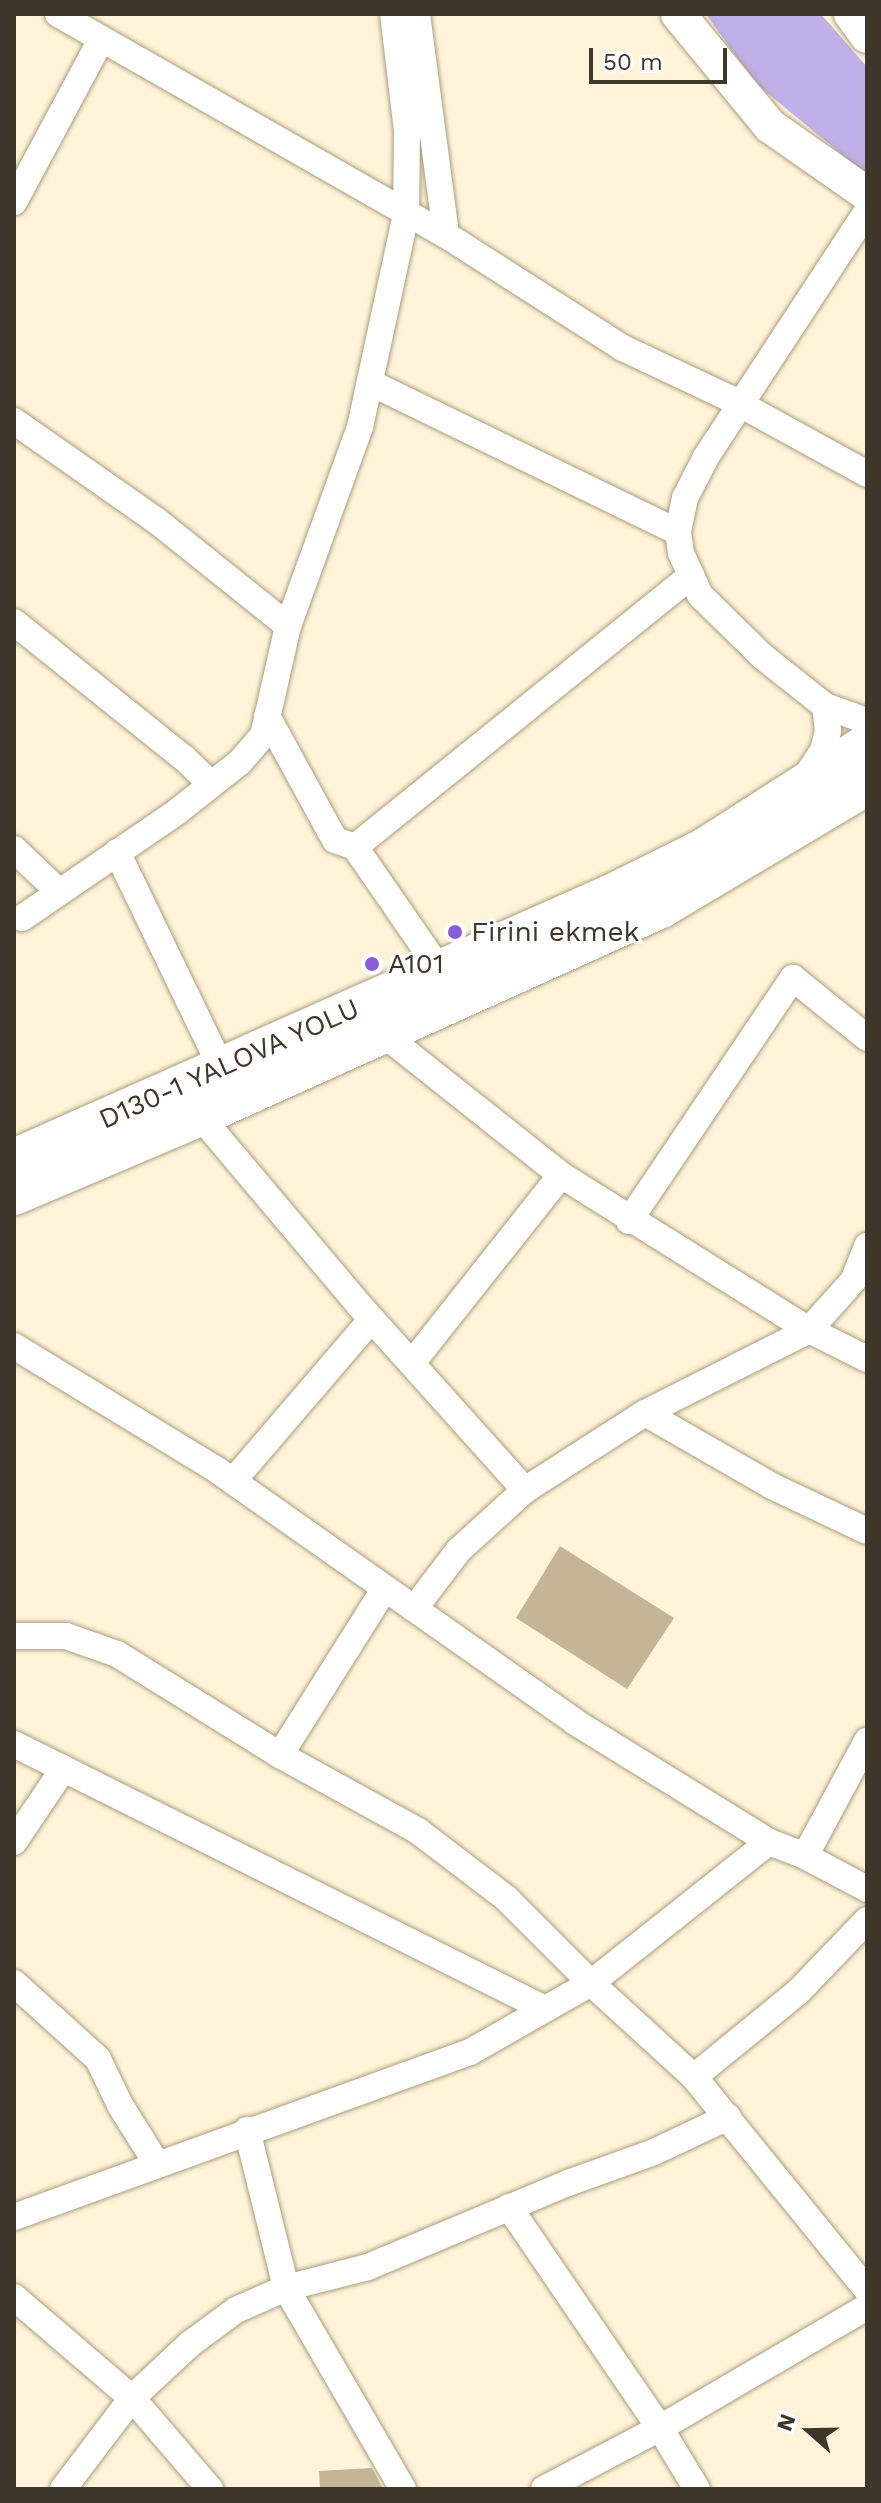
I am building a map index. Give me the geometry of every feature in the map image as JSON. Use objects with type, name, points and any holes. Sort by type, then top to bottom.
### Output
[{"type":"highway","name":"D130-1 YALOVA YOLU","points":[[14,1159],[440,970],[703,849],[867,744]]},
{"type":"highway","points":[[14,1195],[200,1116],[661,908],[856,799]]},
{"type":"main road","points":[[678,14],[770,126],[867,194]]},
{"type":"main road","points":[[851,14],[867,36]]},
{"type":"street","points":[[58,14],[446,235],[623,348],[742,406],[867,474]]},
{"type":"street","points":[[22,918],[57,890],[178,811],[240,762],[263,736],[288,626],[360,427],[406,214],[407,131],[393,14]]},
{"type":"street","points":[[417,14],[446,235]]},
{"type":"street","points":[[14,202],[101,40]]},
{"type":"street","points":[[867,211],[705,459],[685,498],[678,532],[681,553],[700,595],[762,656],[825,706],[867,721]]},
{"type":"street","points":[[371,383],[678,532]]},
{"type":"street","points":[[14,421],[157,521],[288,626]]},
{"type":"street","points":[[355,847],[691,576]]},
{"type":"street","points":[[14,622],[184,758],[211,784]]},
{"type":"street","points":[[788,796],[815,767],[823,751],[828,731],[825,706]]},
{"type":"street","points":[[267,716],[335,840],[355,847],[440,970]]},
{"type":"street","points":[[14,849],[57,890]]},
{"type":"street","points":[[117,852],[221,1067]]},
{"type":"street","points":[[629,1221],[793,978],[867,1038]]},
{"type":"street","points":[[382,1033],[561,1175],[629,1221],[809,1330],[867,1359]]},
{"type":"street","points":[[200,1116],[372,1319],[525,1490]]},
{"type":"street","points":[[412,1363],[561,1175]]},
{"type":"street","points":[[414,1609],[459,1550],[525,1490],[645,1413],[809,1330],[853,1281],[867,1246]]},
{"type":"street","points":[[233,1481],[372,1319]]},
{"type":"street","points":[[14,1346],[233,1481],[575,1722],[769,1842],[805,1856],[867,1889]]},
{"type":"street","points":[[645,1413],[772,1486],[867,1531]]},
{"type":"street","points":[[280,1755],[385,1588]]},
{"type":"street","points":[[14,1636],[66,1636],[117,1654],[280,1755],[418,1831],[506,1898],[591,1983],[694,2077],[867,2290]]},
{"type":"street","points":[[805,1856],[867,1741]]},
{"type":"street","points":[[14,1744],[545,2009]]},
{"type":"street","points":[[14,1842],[64,1768]]},
{"type":"street","points":[[14,2217],[247,2130],[470,2052],[591,1983],[769,1842]]},
{"type":"street","points":[[694,2077],[799,1991],[867,1920]]},
{"type":"street","points":[[14,1983],[98,2059],[120,2105],[157,2164]]},
{"type":"street","points":[[63,2489],[132,2398],[190,2344],[236,2310],[286,2288],[368,2267],[509,2207],[654,2152],[728,2117]]},
{"type":"street","points":[[247,2130],[286,2288],[403,2489]]},
{"type":"street","points":[[509,2207],[660,2428],[697,2489]]},
{"type":"street","points":[[544,2489],[660,2428],[867,2307]]},
{"type":"street","points":[[19,2313],[132,2398],[210,2489]]},
{"type":"shaded area","points":[[706,14],[821,14],[867,67],[867,175],[755,83]]},
{"type":"building","points":[[560,1546],[674,1618],[627,1689],[516,1618]]},
{"type":"building","points":[[372,2468],[383,2489],[320,2489],[319,2471]]},
{"type":"place","name":"Firini ekmek","points":[[455,932]]},
{"type":"place","name":"A101","points":[[372,964]]}]
